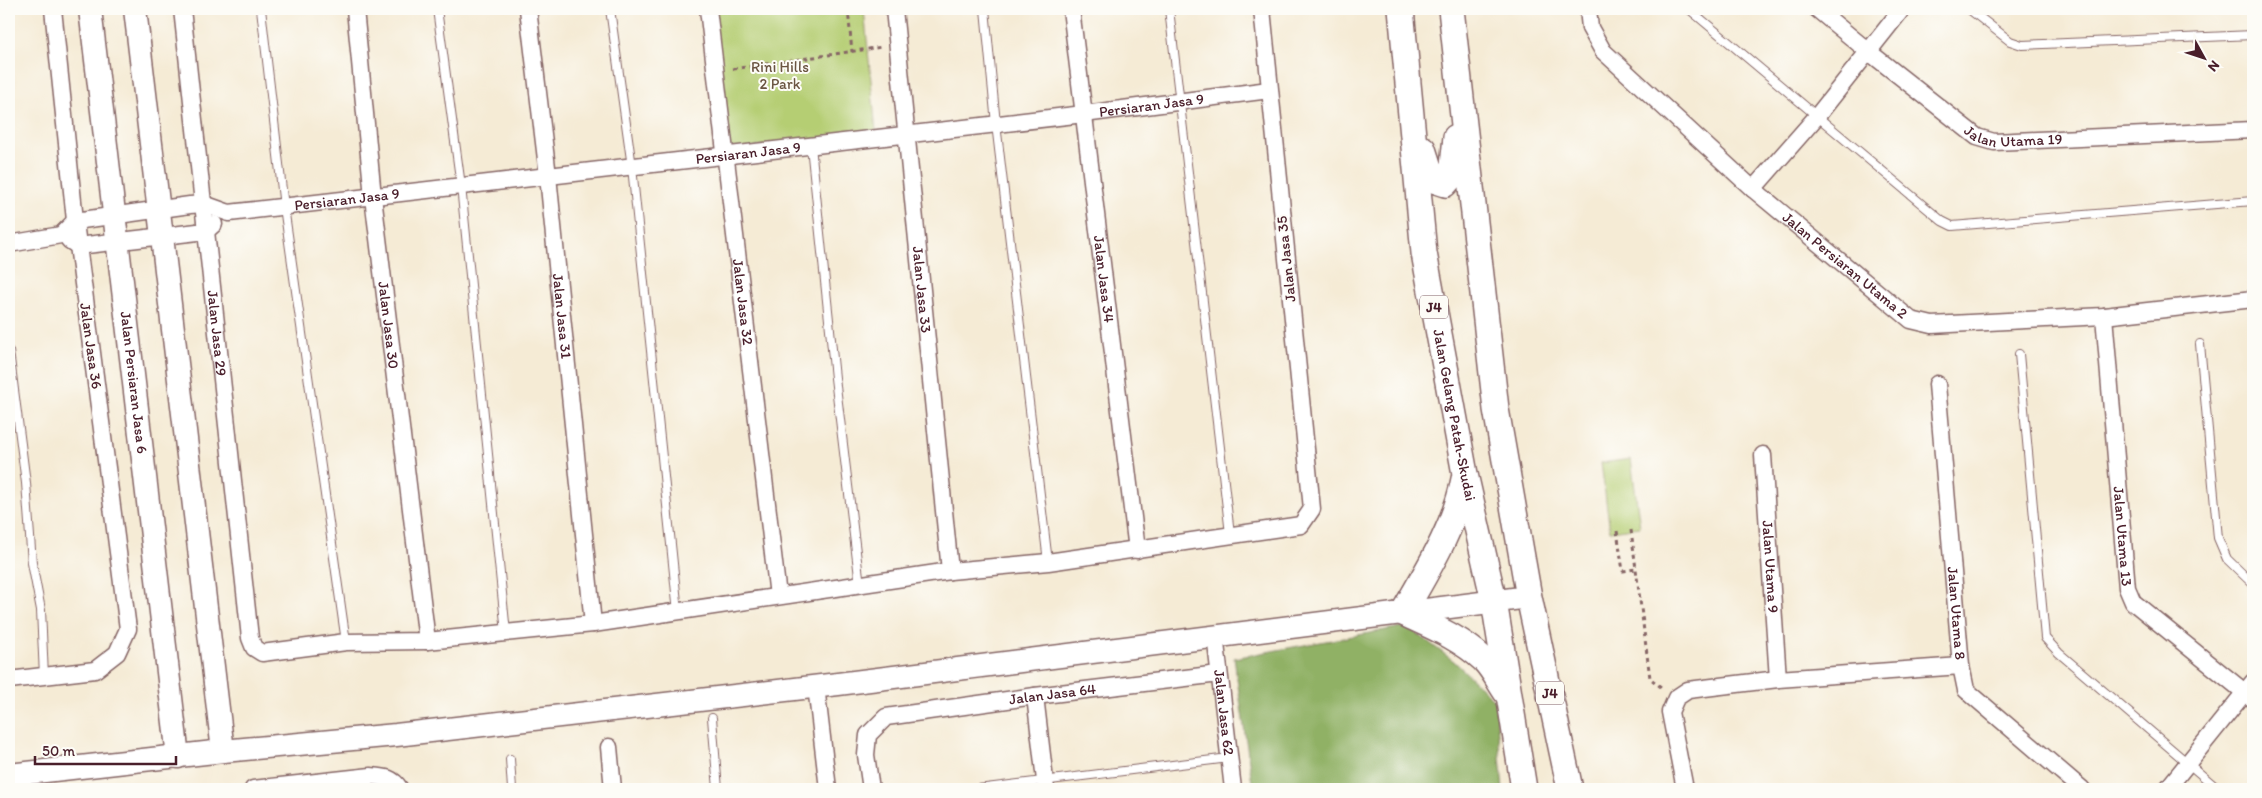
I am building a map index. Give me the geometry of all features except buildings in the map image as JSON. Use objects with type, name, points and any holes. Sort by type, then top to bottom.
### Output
[{"type":"main road","name":"Jalan Gelang Patah-Skudai","points":[[1401,9],[1424,253],[1465,474],[1494,602],[1524,789]]},
{"type":"main road","name":"J4","points":[[1451,9],[1496,408],[1529,597],[1570,789]]},
{"type":"main road","points":[[1409,90],[1426,162],[1433,180],[1445,184],[1452,176],[1460,80]]},
{"type":"main road","points":[[1465,474],[1461,497],[1447,531],[1404,613],[1461,642],[1474,652],[1485,661],[1510,698]]},
{"type":"street","name":"Jalan Jasa 36","points":[[44,676],[95,670],[117,653],[128,629],[78,246],[53,9]]},
{"type":"street","name":"Jalan Persiaran Jasa 6","points":[[90,9],[178,757]]},
{"type":"street","points":[[135,9],[223,751]]},
{"type":"street","name":"Jalan Jasa 29","points":[[182,9],[250,638],[254,648],[262,653],[346,642]]},
{"type":"street","name":"Jalan Jasa 30","points":[[355,9],[373,197],[427,641]]},
{"type":"street","name":"Jalan Jasa 31","points":[[528,9],[548,176],[593,624]]},
{"type":"street","name":"Jalan Jasa 32","points":[[708,9],[778,596]]},
{"type":"street","name":"Jalan Jasa 33","points":[[894,9],[950,570]]},
{"type":"street","name":"Jalan Jasa 34","points":[[1071,9],[1137,550]]},
{"type":"street","name":"Jalan Jasa 35","points":[[1230,534],[1301,525],[1312,509],[1262,9]]},
{"type":"street","name":"Jalan Persiaran Utama 2","points":[[1588,9],[1590,28],[1603,51],[1753,188],[1911,320],[1932,325],[2104,316],[2253,300]]},
{"type":"street","name":"Jalan Utama 19","points":[[1818,9],[1868,52],[1977,137],[1994,142],[2253,130]]},
{"type":"street","points":[[1753,188],[1818,115],[1902,9]]},
{"type":"street","name":"Persiaran Jasa 9","points":[[75,221],[204,204],[229,213],[284,207],[1084,114],[1269,90]]},
{"type":"street","points":[[61,235],[78,246],[206,231],[229,213]]},
{"type":"street","points":[[9,244],[61,235],[75,221]]},
{"type":"street","name":"Jalan Utama 13","points":[[2104,316],[2127,588],[2133,602],[2251,691]]},
{"type":"street","name":"Jalan Utama 8","points":[[1937,384],[1961,666],[1966,690],[2082,789]]},
{"type":"street","name":"Jalan Utama 9","points":[[1763,455],[1778,680]]},
{"type":"street","points":[[346,642],[427,641],[593,624],[950,570],[1048,562],[1137,550],[1230,534]]},
{"type":"street","points":[[9,776],[816,686],[1529,597]]},
{"type":"street","name":"Jalan Jasa 62","points":[[1215,635],[1233,789]]},
{"type":"street","points":[[1686,789],[1670,712],[1676,698],[1688,690],[1778,680],[1961,666]]},
{"type":"street","name":"Jalan Jasa 64","points":[[871,789],[866,755],[868,735],[886,717],[1035,696],[1219,674]]},
{"type":"street","points":[[9,680],[44,676]]},
{"type":"street","points":[[816,686],[828,789]]},
{"type":"street","points":[[2167,789],[2251,691]]},
{"type":"street","points":[[1035,696],[1046,785]]},
{"type":"street","points":[[609,747],[614,789]]},
{"type":"street","points":[[253,789],[371,776],[387,777],[400,789]]},
{"type":"lane","points":[[261,9],[284,207],[346,642]]},
{"type":"lane","points":[[437,9],[461,186],[506,633]]},
{"type":"lane","points":[[610,9],[632,167],[678,612]]},
{"type":"lane","points":[[985,9],[996,124],[1048,562]]},
{"type":"lane","points":[[1169,9],[1178,102],[1230,534]]},
{"type":"lane","points":[[1689,9],[1818,115],[1942,221],[1952,226],[2253,201]]},
{"type":"lane","points":[[1970,9],[2010,40],[2022,45],[2253,35]]},
{"type":"lane","points":[[811,146],[834,378],[860,585]]},
{"type":"lane","points":[[2200,344],[2218,538],[2227,559],[2253,584]]},
{"type":"lane","points":[[9,351],[26,482],[32,563],[40,610],[44,676]]},
{"type":"lane","points":[[2019,354],[2045,638],[2059,653],[2218,789]]},
{"type":"lane","points":[[712,718],[718,789]]},
{"type":"lane","points":[[978,789],[1046,785],[1229,758]]},
{"type":"lane","points":[[510,759],[512,789]]},
{"type":"path","points":[[848,9],[852,52]]},
{"type":"path","points":[[724,71],[898,44]]},
{"type":"path","points":[[1631,530],[1650,678],[1676,698]]},
{"type":"path","points":[[1617,531],[1623,571],[1636,570]]},
{"type":"green space","name":"Rini Hills 2 Park","points":[[703,9],[864,9],[876,132],[717,151]]},
{"type":"green space","points":[[1631,459],[1640,527],[1610,531],[1601,463]]},
{"type":"green space","points":[[1407,626],[1455,662],[1495,701],[1503,789],[1253,789],[1234,658]]}]
